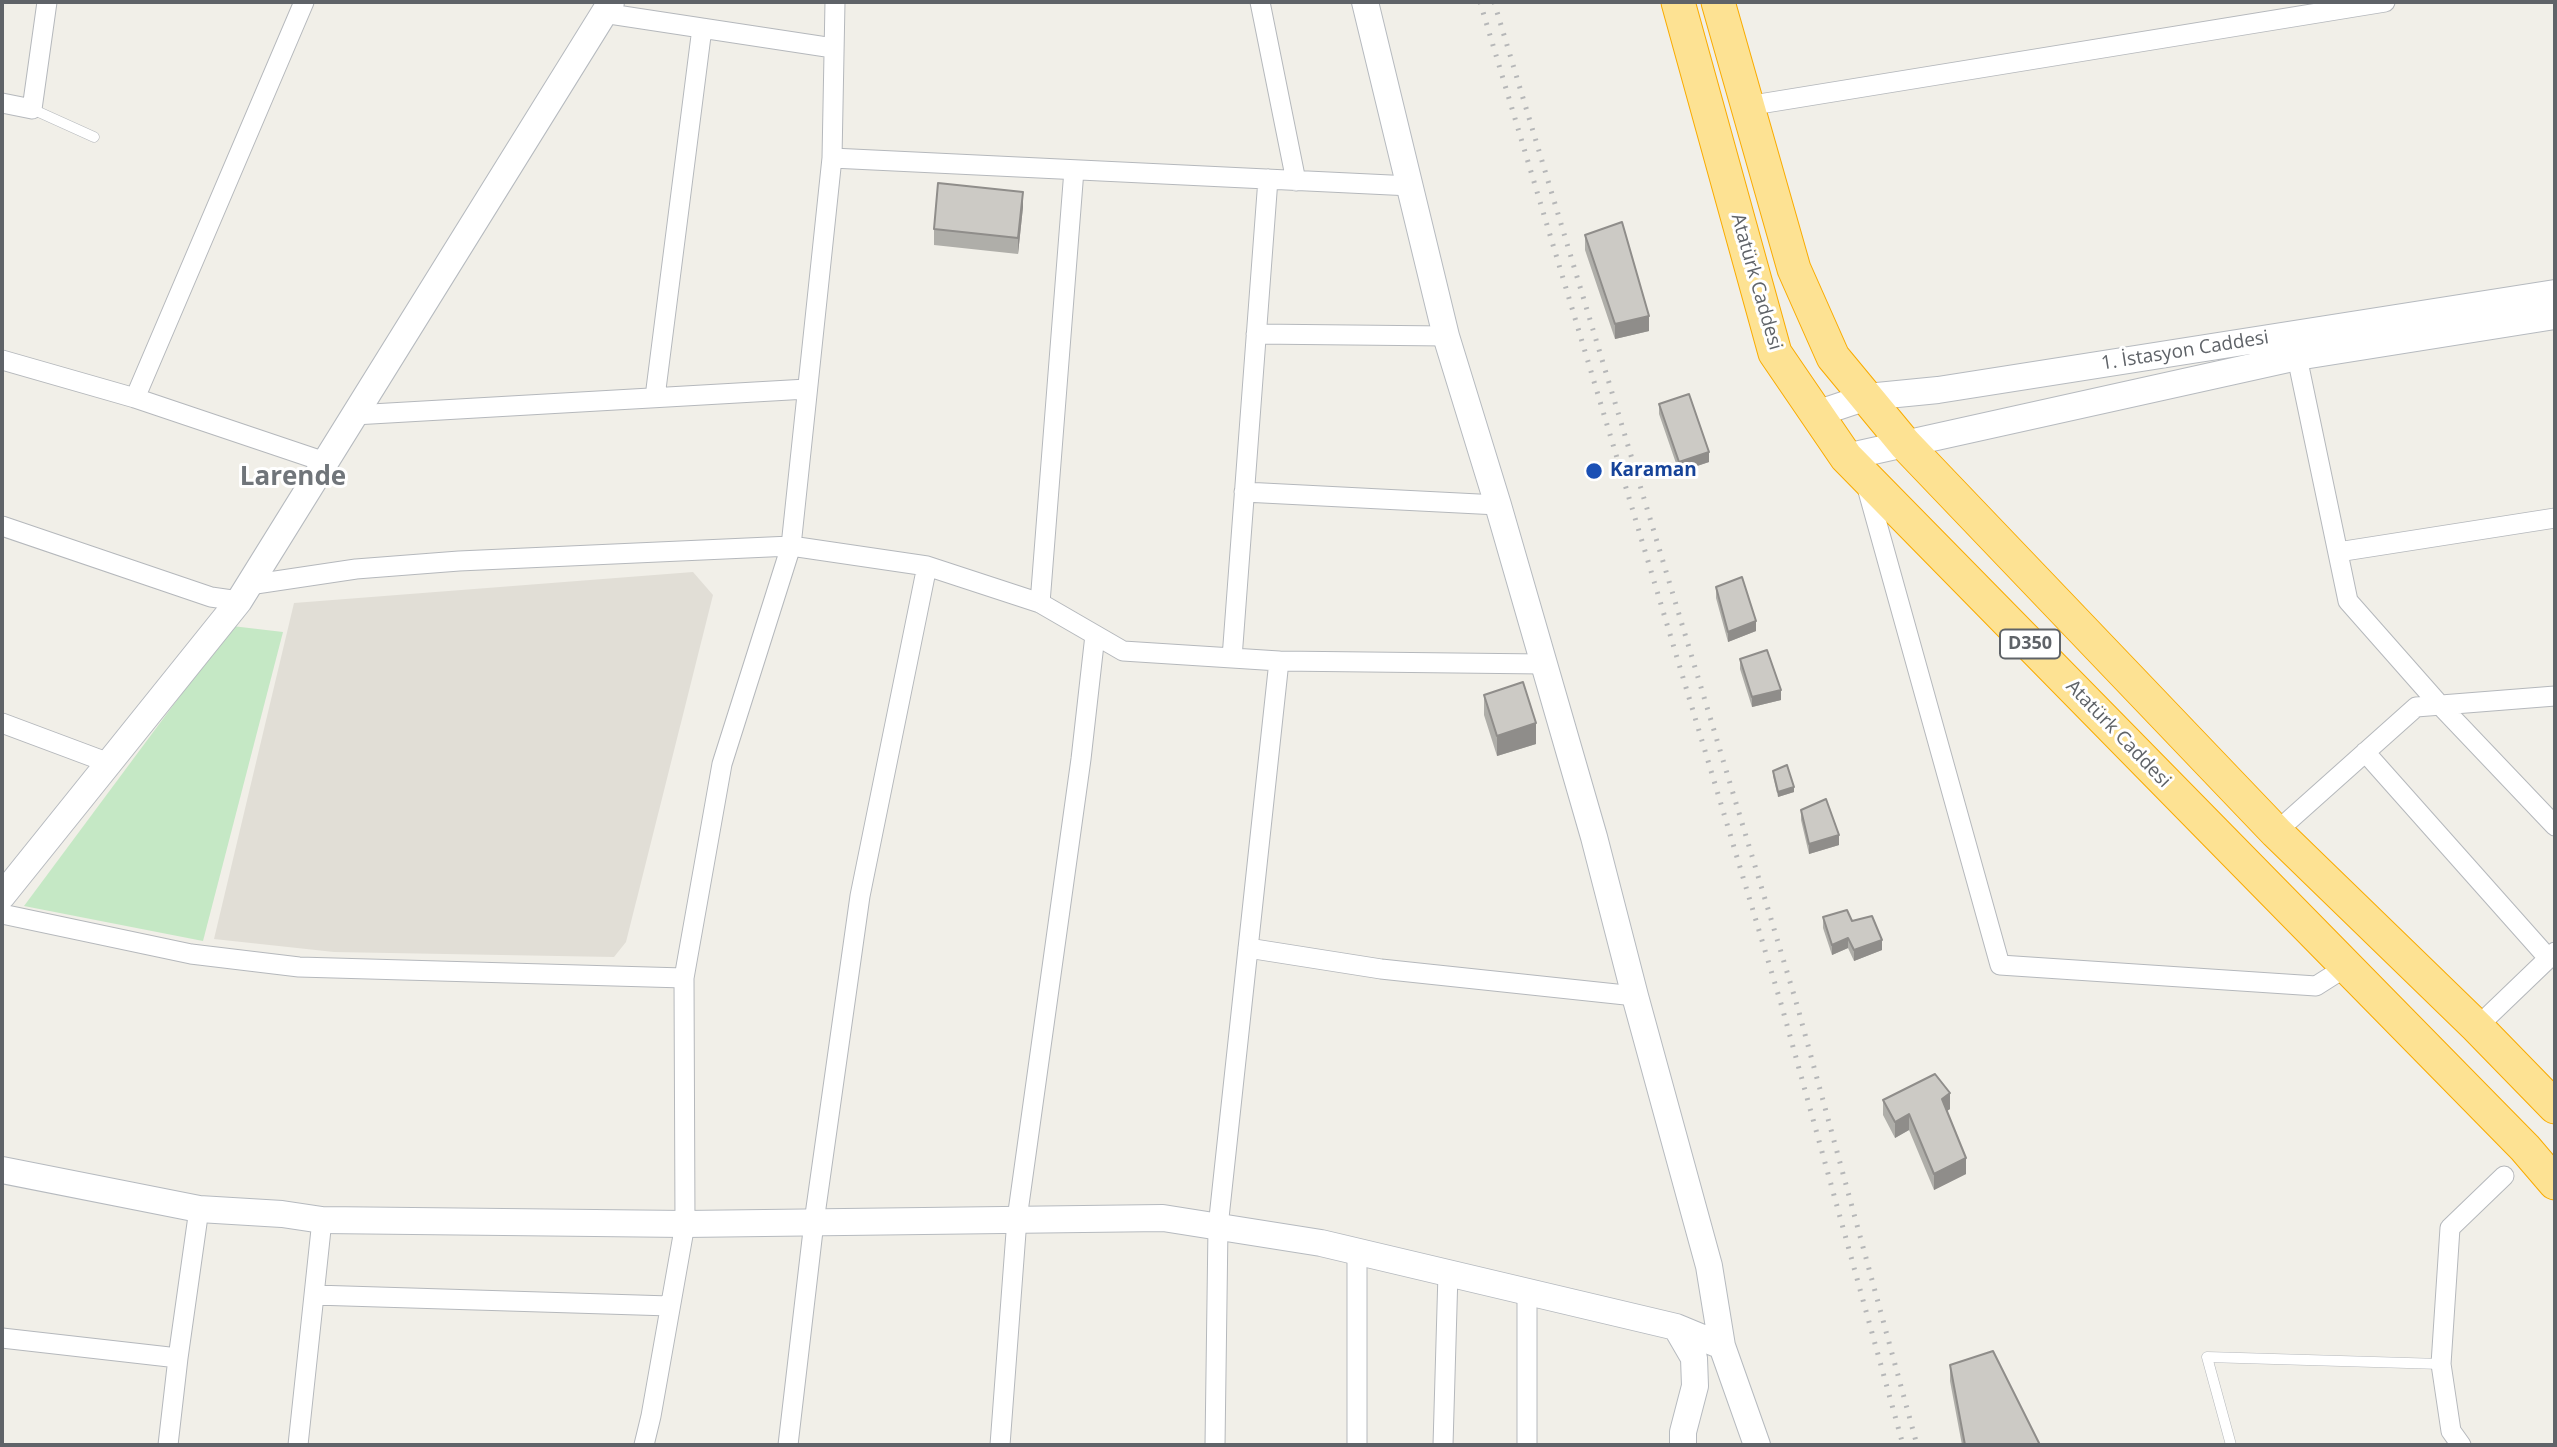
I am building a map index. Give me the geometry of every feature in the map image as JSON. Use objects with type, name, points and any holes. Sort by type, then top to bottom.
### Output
[{"type":"highway","name":"Atatürk Caddesi","points":[[1678,2],[1774,353],[1816,414],[1855,466],[2525,1148],[2555,1183]]},
{"type":"highway","name":"Atatürk Caddesi","points":[[1718,2],[1794,269],[1833,357],[1905,444],[2276,832],[2477,1027],[2555,1107]]},
{"type":"street","points":[[2,103],[32,109],[47,2]]},
{"type":"street","points":[[135,398],[304,2]]},
{"type":"street","points":[[644,1445],[685,1224],[684,978],[722,764],[791,545],[832,158],[835,2]]},
{"type":"street","points":[[1260,2],[1296,181]]},
{"type":"street","points":[[1365,2],[1446,336],[1594,836],[1634,996],[1709,1266],[1722,1346],[1757,1445]]},
{"type":"street","points":[[1747,106],[2385,2]]},
{"type":"street","points":[[2,896],[244,593],[607,8],[702,28],[833,48]]},
{"type":"street","points":[[655,397],[702,28]]},
{"type":"street","points":[[832,158],[1411,186]]},
{"type":"street","points":[[1040,603],[1074,170]]},
{"type":"street","points":[[1232,658],[1268,179]]},
{"type":"street","name":"1. İstasyon Caddesi","points":[[1816,414],[1867,397],[1938,390],[2555,293]]},
{"type":"street","name":"1. İstasyon Caddesi","points":[[1855,466],[1905,444],[2297,357],[2555,316]]},
{"type":"street","points":[[1256,334],[1446,336]]},
{"type":"street","points":[[2297,357],[2348,601],[2438,703],[2555,826]]},
{"type":"street","points":[[4,365],[135,398],[325,463]]},
{"type":"street","points":[[354,415],[807,388]]},
{"type":"street","points":[[1855,466],[2000,965],[2316,985],[2346,967]]},
{"type":"street","points":[[1244,492],[1498,505]]},
{"type":"street","points":[[2338,552],[2555,518]]},
{"type":"street","points":[[2,526],[211,597],[244,593],[356,569],[459,561],[791,545],[927,566],[1040,603],[1123,651],[1279,661],[1543,664]]},
{"type":"street","points":[[788,1445],[814,1222],[860,896],[927,566]]},
{"type":"street","points":[[1000,1445],[1017,1219],[1082,759],[1095,635]]},
{"type":"street","points":[[1215,1445],[1218,1227],[1279,661]]},
{"type":"street","points":[[2276,832],[2416,707],[2438,703],[2555,696]]},
{"type":"street","points":[[2,723],[109,763]]},
{"type":"street","points":[[2365,752],[2552,955],[2477,1027]]},
{"type":"street","points":[[2,914],[191,954],[299,967],[684,978]]},
{"type":"street","points":[[1248,948],[1381,969],[1634,996]]},
{"type":"street","points":[[2,1170],[199,1209],[282,1214],[322,1220],[685,1224],[1163,1218],[1357,1252],[1676,1328],[1722,1346]]},
{"type":"street","points":[[2460,1445],[2451,1431],[2441,1364],[2450,1227],[2504,1175]]},
{"type":"street","points":[[168,1445],[199,1209]]},
{"type":"street","points":[[298,1445],[322,1220]]},
{"type":"street","points":[[1357,1252],[1357,1445]]},
{"type":"street","points":[[1443,1445],[1448,1273]]},
{"type":"street","points":[[1527,1292],[1527,1445]]},
{"type":"street","points":[[314,1295],[670,1306]]},
{"type":"street","points":[[1676,1328],[1695,1358],[1695,1385],[1682,1432],[1684,1445]]},
{"type":"street","points":[[2,1338],[178,1359]]},
{"type":"lane","points":[[32,109],[94,136]]},
{"type":"lane","points":[[2231,1445],[2207,1357],[2441,1364]]},
{"type":"shaded area","points":[[693,572],[713,595],[626,942],[614,957],[334,952],[214,939],[294,603]]},
{"type":"green space","points":[[232,626],[283,632],[203,941],[24,906]]},
{"type":"building","points":[[938,183],[1023,192],[1018,238],[934,229]]},
{"type":"building","points":[[1622,222],[1649,316],[1615,324],[1585,235]]},
{"type":"building","name":"Karaman","points":[[1689,394],[1709,452],[1679,462],[1659,404]]},
{"type":"building","points":[[1742,577],[1756,621],[1728,632],[1716,587]]},
{"type":"building","points":[[1767,650],[1781,690],[1752,697],[1740,659]]},
{"type":"building","points":[[1523,682],[1536,723],[1497,736],[1484,695]]},
{"type":"building","points":[[1787,765],[1794,787],[1778,792],[1773,771]]},
{"type":"building","points":[[1826,799],[1839,835],[1809,844],[1801,810]]},
{"type":"building","points":[[1847,910],[1852,921],[1872,916],[1882,940],[1854,950],[1848,938],[1832,945],[1823,917]]},
{"type":"building","points":[[1935,1074],[1950,1093],[1942,1099],[1966,1158],[1934,1174],[1909,1114],[1895,1122],[1883,1100]]},
{"type":"building","points":[[1993,1351],[2040,1445],[1965,1445],[1950,1365]]},
{"type":"railway","points":[[1480,2],[1782,1007],[1903,1445]]},
{"type":"railway","points":[[1494,2],[1797,1005],[1917,1445]]},
{"type":"place","name":"Karaman","points":[[1594,471]]},
{"type":"district","name":"Larende","points":[[293,478]]}]
